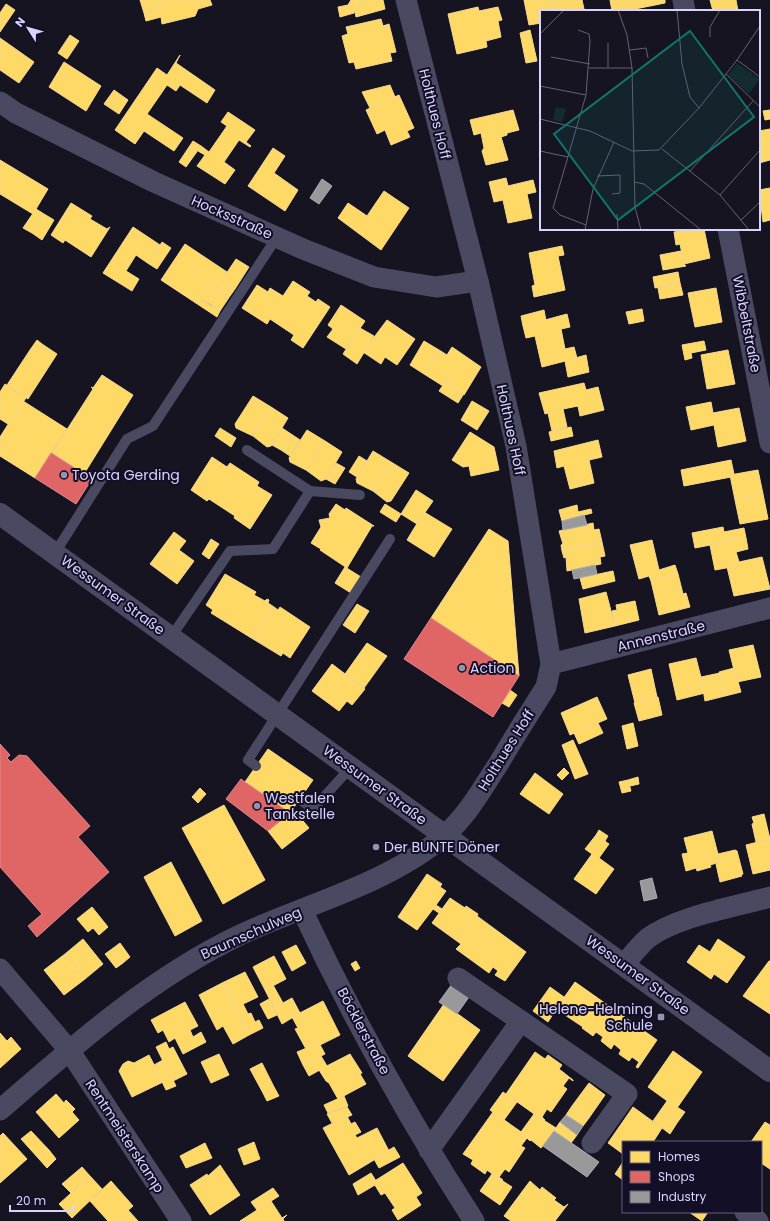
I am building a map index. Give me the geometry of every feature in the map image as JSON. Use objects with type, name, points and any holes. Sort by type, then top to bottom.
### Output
[{"type":"street","name":"Holthues Hoff","points":[[406,0],[478,281],[516,446],[551,664],[546,687],[467,813],[444,835]]},
{"type":"street","points":[[683,0],[685,10]]},
{"type":"street","name":"Hocksstraße","points":[[0,102],[16,113],[154,182],[277,237],[374,277],[436,287],[478,281]]},
{"type":"street","name":"Wibbeltstraße","points":[[728,230],[770,444]]},
{"type":"street","name":"Wessumer Straße","points":[[0,514],[770,1071]]},
{"type":"street","name":"Annenstraße","points":[[551,664],[770,608]]},
{"type":"street","name":"Baumschulweg","points":[[69,1050],[136,998],[193,960],[241,934],[302,910],[395,869],[431,846],[444,835]]},
{"type":"street","points":[[624,965],[634,952],[649,938],[676,923],[770,897]]},
{"type":"street","name":"Böcklerstraße","points":[[302,910],[326,960],[429,1150],[474,1221]]},
{"type":"street","name":"Rentmeisterskamp","points":[[0,969],[69,1050],[181,1221]]},
{"type":"street","points":[[458,978],[627,1094],[592,1143]]},
{"type":"street","points":[[429,1150],[521,1021]]},
{"type":"street","points":[[0,1110],[69,1050]]},
{"type":"street","points":[[746,1213],[758,1221]]},
{"type":"lane","points":[[55,554],[127,438],[153,426],[277,237]]},
{"type":"lane","points":[[247,450],[310,491],[360,495]]},
{"type":"lane","points":[[171,638],[230,551],[273,549],[310,491]]},
{"type":"lane","points":[[256,766],[248,760],[390,539]]},
{"type":"lane","points":[[299,799],[313,809],[351,767]]},
{"type":"building: Homes","points":[[140,0],[165,0],[166,4],[158,6],[159,9],[144,13]]},
{"type":"building: Homes","points":[[165,0],[210,0],[212,5],[198,9],[195,16],[162,24],[161,17],[146,21],[144,13],[159,9],[158,6],[166,4]]},
{"type":"building: Homes","points":[[351,0],[363,0],[356,10],[348,5]]},
{"type":"building: Homes","points":[[363,0],[383,0],[385,9],[356,17],[355,12]]},
{"type":"building: Homes","points":[[524,0],[552,0],[555,10],[540,10],[540,23],[529,25]]},
{"type":"building: Homes","points":[[552,0],[582,0],[584,9],[570,10],[555,10]]},
{"type":"building: Homes","points":[[610,0],[665,0],[665,3],[630,10],[612,10]]},
{"type":"building: Homes","points":[[710,0],[736,0],[738,10],[713,10]]},
{"type":"building: Homes","points":[[6,4],[15,10],[0,32],[0,13]]},
{"type":"building: Homes","points":[[348,5],[356,10],[354,13],[340,17],[338,7]]},
{"type":"building: Homes","points":[[478,7],[479,11],[498,7],[502,20],[498,21],[501,37],[486,41],[487,47],[457,54],[448,14]]},
{"type":"building: Homes","points":[[381,19],[383,26],[389,24],[396,52],[390,53],[392,61],[356,69],[354,62],[349,63],[342,36],[348,34],[346,27]]},
{"type":"building: Homes","points":[[530,30],[537,61],[526,63],[520,33]]},
{"type":"building: Homes","points":[[70,35],[79,41],[67,59],[58,53]]},
{"type":"building: Homes","points":[[0,38],[34,62],[19,83],[0,70]]},
{"type":"building: Homes","points":[[180,55],[176,63],[215,90],[207,103],[180,85],[176,91],[167,85],[147,114],[183,138],[174,151],[144,131],[135,144],[115,130],[157,68],[167,75]]},
{"type":"building: Homes","points":[[64,62],[101,86],[86,111],[49,87]]},
{"type":"building: Homes","points":[[390,85],[395,97],[370,108],[362,92]]},
{"type":"building: Homes","points":[[114,90],[128,100],[119,114],[104,104]]},
{"type":"building: Homes","points":[[399,95],[414,128],[407,131],[410,137],[391,145],[385,130],[377,134],[366,110]]},
{"type":"building: Homes","points":[[513,110],[519,130],[507,133],[507,135],[501,137],[508,160],[486,165],[482,151],[484,148],[481,133],[474,135],[470,120]]},
{"type":"building: Homes","points":[[770,110],[770,119],[765,120],[763,111]]},
{"type":"building: Homes","points":[[228,112],[255,130],[246,142],[251,146],[250,147],[239,140],[224,162],[235,170],[225,184],[197,166],[205,155],[198,151],[201,146],[209,152],[227,126],[221,122]]},
{"type":"building: Homes","points":[[770,129],[770,160],[760,163],[760,131]]},
{"type":"building: Homes","points":[[193,141],[201,146],[186,167],[179,162]]},
{"type":"building: Homes","points":[[273,148],[285,156],[274,173],[298,190],[285,211],[248,186]]},
{"type":"building: Homes","points":[[0,160],[48,189],[33,214],[0,194]]},
{"type":"building: Homes","points":[[506,178],[508,186],[491,190],[489,182]]},
{"type":"building: Homes","points":[[533,180],[536,192],[527,194],[532,218],[508,223],[503,200],[494,202],[491,190]]},
{"type":"building: Homes","points":[[770,188],[770,220],[763,222],[760,198],[760,190]]},
{"type":"building: Homes","points":[[384,191],[409,208],[381,250],[338,218],[348,203],[367,216]]},
{"type":"building: Homes","points":[[71,203],[92,216],[90,219],[107,229],[110,227],[91,257],[65,240],[63,243],[51,235]]},
{"type":"building: Homes","points":[[36,209],[44,214],[32,233],[23,228]]},
{"type":"building: Homes","points":[[44,214],[54,220],[42,240],[32,233]]},
{"type":"building: Homes","points":[[133,227],[160,245],[149,264],[136,255],[126,271],[139,279],[132,291],[103,273]]},
{"type":"building: Homes","points":[[684,230],[704,230],[710,258],[684,264],[680,244],[676,245],[674,232]]},
{"type":"building: Homes","points":[[162,242],[171,248],[157,269],[149,264]]},
{"type":"building: Homes","points":[[185,244],[227,272],[217,288],[210,283],[200,299],[220,311],[217,317],[161,280]]},
{"type":"building: Homes","points":[[562,246],[564,255],[558,256],[565,290],[534,297],[532,286],[535,285],[529,253]]},
{"type":"building: Homes","points":[[681,251],[684,264],[686,266],[663,270],[660,255]]},
{"type":"building: Homes","points":[[236,259],[249,267],[235,289],[222,280]]},
{"type":"building: Homes","points":[[678,272],[680,283],[655,288],[653,277]]},
{"type":"building: Homes","points":[[222,280],[235,289],[230,296],[217,288]]},
{"type":"building: Homes","points":[[293,281],[310,292],[307,296],[316,302],[318,299],[330,307],[303,348],[291,340],[294,335],[270,319],[267,324],[242,308],[257,285],[268,292],[270,288],[283,296]]},
{"type":"building: Homes","points":[[210,283],[219,289],[210,304],[200,299]]},
{"type":"building: Homes","points":[[680,283],[683,295],[660,299],[658,288]]},
{"type":"building: Homes","points":[[716,288],[722,322],[695,327],[688,293]]},
{"type":"building: Homes","points":[[219,289],[230,296],[220,311],[210,304]]},
{"type":"building: Homes","points":[[341,305],[365,321],[346,349],[327,337],[333,329],[328,325]]},
{"type":"building: Homes","points":[[642,309],[644,321],[629,324],[626,312]]},
{"type":"building: Homes","points":[[544,310],[546,321],[523,326],[521,316]]},
{"type":"building: Homes","points":[[567,314],[570,327],[561,329],[565,349],[574,347],[577,358],[542,367],[535,336],[526,338],[523,326]]},
{"type":"building: Homes","points":[[387,320],[415,339],[397,365],[385,357],[381,364],[363,352]]},
{"type":"building: Homes","points":[[360,328],[374,336],[357,364],[343,354]]},
{"type":"building: Homes","points":[[37,340],[42,344],[36,353],[30,350]]},
{"type":"building: Homes","points":[[424,341],[439,350],[424,374],[410,365]]},
{"type":"building: Homes","points":[[704,341],[706,350],[691,353],[692,358],[685,360],[682,345]]},
{"type":"building: Homes","points":[[42,344],[57,354],[28,399],[7,385],[30,350],[36,353]]},
{"type":"building: Homes","points":[[452,347],[481,367],[464,395],[451,388],[451,384],[446,381],[443,386],[424,374],[439,350],[447,355]]},
{"type":"building: Homes","points":[[728,350],[735,384],[707,389],[701,355]]},
{"type":"building: Homes","points":[[586,355],[589,372],[568,377],[565,361]]},
{"type":"building: Homes","points":[[102,375],[133,395],[84,474],[52,453],[93,389],[91,387],[93,388]]},
{"type":"building: Homes","points":[[446,381],[451,384],[451,388],[463,395],[458,403],[439,391]]},
{"type":"building: Homes","points":[[584,383],[586,390],[598,387],[604,410],[580,416],[578,406],[563,409],[567,427],[552,431],[548,413],[545,414],[539,393]]},
{"type":"building: Homes","points":[[5,384],[26,398],[8,424],[0,419],[0,392]]},
{"type":"building: Homes","points":[[253,396],[271,407],[253,436],[236,428],[235,424]]},
{"type":"building: Homes","points":[[23,401],[67,429],[35,478],[0,456],[0,437]]},
{"type":"building: Homes","points":[[472,401],[489,411],[477,430],[461,420]]},
{"type":"building: Homes","points":[[711,402],[713,413],[739,408],[746,441],[718,447],[714,425],[691,430],[686,407]]},
{"type":"building: Homes","points":[[271,407],[288,418],[271,446],[267,447],[253,436]]},
{"type":"building: Homes","points":[[571,427],[573,436],[551,441],[549,432]]},
{"type":"building: Homes","points":[[220,428],[236,438],[231,447],[215,436]]},
{"type":"building: Homes","points":[[282,428],[291,434],[281,450],[272,445]]},
{"type":"building: Homes","points":[[307,430],[325,441],[306,470],[290,462],[289,458]]},
{"type":"building: Homes","points":[[470,432],[494,447],[499,470],[471,476],[469,466],[463,467],[452,460]]},
{"type":"building: Homes","points":[[291,434],[300,440],[290,456],[281,450]]},
{"type":"building: Homes","points":[[598,440],[602,457],[589,460],[594,483],[570,489],[564,466],[557,468],[554,451]]},
{"type":"building: Homes","points":[[325,441],[342,452],[326,479],[321,481],[306,470]]},
{"type":"building: Homes","points":[[373,451],[391,462],[373,491],[357,483],[356,479]]},
{"type":"building: Homes","points":[[359,456],[367,461],[357,477],[349,472]]},
{"type":"building: Homes","points":[[212,457],[227,467],[230,463],[259,482],[257,486],[272,495],[250,529],[234,518],[235,516],[209,499],[207,501],[191,490]]},
{"type":"building: Homes","points":[[731,460],[734,474],[730,475],[731,477],[684,486],[681,470]]},
{"type":"building: Homes","points":[[391,462],[409,473],[391,501],[387,502],[373,491]]},
{"type":"building: Homes","points":[[336,463],[345,468],[335,484],[326,479]]},
{"type":"building: Homes","points":[[758,470],[763,494],[735,500],[730,475]]},
{"type":"building: Homes","points":[[416,490],[433,501],[417,524],[401,514]]},
{"type":"building: Homes","points":[[763,494],[768,519],[740,524],[735,500]]},
{"type":"building: Homes","points":[[336,504],[345,510],[346,508],[374,526],[372,526],[347,568],[311,543],[321,527],[319,520],[330,518],[329,514]]},
{"type":"building: Homes","points":[[385,504],[401,514],[396,522],[380,512]]},
{"type":"building: Homes","points":[[577,505],[578,512],[591,509],[592,513],[562,521],[559,510]]},
{"type":"building: Homes","points":[[424,512],[452,529],[434,557],[407,540]]},
{"type":"building: Homes","points":[[593,523],[594,530],[599,529],[602,542],[562,551],[561,545],[563,544],[559,531]]},
{"type":"building: Homes","points":[[723,527],[724,532],[744,528],[746,538],[695,548],[692,533]]},
{"type":"building: Homes","points":[[489,529],[508,541],[519,676],[431,618]]},
{"type":"building: Homes","points":[[174,532],[186,541],[179,550],[194,561],[177,584],[150,564]]},
{"type":"building: Homes","points":[[746,538],[748,549],[736,552],[739,562],[737,566],[715,570],[710,545]]},
{"type":"building: Homes","points":[[211,539],[219,544],[209,559],[202,554]]},
{"type":"building: Homes","points":[[652,540],[659,570],[675,565],[678,574],[651,581],[649,576],[639,579],[630,545]]},
{"type":"building: Homes","points":[[602,542],[605,556],[600,557],[601,564],[567,571],[566,557],[564,558],[562,551]]},
{"type":"building: Homes","points":[[762,557],[770,589],[734,596],[727,567],[737,566],[739,562]]},
{"type":"building: Homes","points":[[345,567],[361,577],[351,593],[335,583]]},
{"type":"building: Homes","points":[[613,571],[615,581],[583,589],[580,578]]},
{"type":"building: Homes","points":[[225,574],[256,592],[254,595],[265,601],[267,599],[269,600],[268,603],[274,607],[253,639],[211,613],[213,610],[206,605]]},
{"type":"building: Homes","points":[[678,574],[683,594],[686,593],[690,607],[659,615],[651,581]]},
{"type":"building: Homes","points":[[606,592],[615,626],[585,633],[579,599]]},
{"type":"building: Homes","points":[[635,601],[639,620],[615,626],[612,611],[617,610],[616,605]]},
{"type":"building: Homes","points":[[357,604],[369,611],[355,633],[343,625]]},
{"type":"building: Homes","points":[[274,607],[278,610],[280,607],[310,627],[290,658],[283,653],[281,656],[253,639]]},
{"type":"building: Homes","points":[[367,643],[387,656],[364,688],[345,674]]},
{"type":"building: Homes","points":[[753,645],[761,677],[737,682],[729,650]]},
{"type":"building: Homes","points":[[696,658],[705,693],[677,700],[669,664]]},
{"type":"building: Homes","points":[[332,664],[365,689],[352,705],[347,701],[339,711],[312,691]]},
{"type":"building: Homes","points":[[734,668],[741,692],[725,696],[719,672]]},
{"type":"building: Homes","points":[[651,669],[657,697],[635,703],[628,675]]},
{"type":"building: Homes","points":[[720,673],[725,696],[705,701],[701,677]]},
{"type":"building: Homes","points":[[510,690],[517,695],[509,707],[502,703]]},
{"type":"building: Homes","points":[[597,697],[607,719],[570,735],[561,713]]},
{"type":"building: Homes","points":[[658,697],[662,715],[639,721],[634,703]]},
{"type":"building: Homes","points":[[598,723],[603,733],[579,744],[574,733]]},
{"type":"building: Homes","points":[[633,723],[638,746],[627,749],[622,726]]},
{"type":"building: Homes","points":[[573,740],[588,774],[575,779],[562,745]]},
{"type":"building: Homes","points":[[268,749],[313,780],[290,813],[245,782]]},
{"type":"building: Homes","points":[[564,768],[569,773],[562,780],[557,775]]},
{"type":"building: Homes","points":[[535,773],[563,794],[549,814],[520,794]]},
{"type":"building: Homes","points":[[638,777],[639,784],[630,786],[628,780]]},
{"type":"building: Homes","points":[[628,780],[631,791],[622,793],[619,782]]},
{"type":"building: Homes","points":[[200,788],[206,794],[198,803],[192,797]]},
{"type":"building: Homes","points":[[224,805],[265,880],[223,904],[182,828]]},
{"type":"building: Homes","points":[[293,809],[309,828],[282,849],[268,831]]},
{"type":"building: Homes","points":[[764,814],[770,839],[756,842],[752,817]]},
{"type":"building: Homes","points":[[599,830],[608,836],[605,841],[596,835]]},
{"type":"building: Homes","points":[[712,831],[720,862],[710,865],[711,867],[697,871],[696,868],[686,871],[682,854],[688,853],[684,838]]},
{"type":"building: Homes","points":[[596,835],[609,844],[599,858],[614,869],[596,894],[574,879],[592,854],[585,849]]},
{"type":"building: Homes","points":[[770,839],[770,870],[753,874],[746,845]]},
{"type":"building: Homes","points":[[735,850],[737,851],[743,874],[741,875],[742,876],[720,882],[716,864],[720,862],[718,854]]},
{"type":"building: Homes","points":[[171,862],[202,921],[175,936],[144,877]]},
{"type":"building: Homes","points":[[427,874],[442,884],[440,887],[446,891],[436,905],[442,909],[439,913],[433,909],[417,930],[398,917]]},
{"type":"building: Homes","points":[[450,898],[465,908],[466,906],[478,914],[477,916],[526,952],[505,981],[495,975],[498,971],[493,967],[489,973],[456,949],[461,944],[432,923]]},
{"type":"building: Homes","points":[[92,907],[108,927],[99,935],[93,928],[88,932],[77,919]]},
{"type":"building: Homes","points":[[83,939],[103,964],[85,979],[65,954]]},
{"type":"building: Homes","points":[[718,939],[745,957],[727,983],[714,974],[711,979],[687,962],[699,945],[710,952]]},
{"type":"building: Homes","points":[[120,943],[130,957],[123,963],[112,949]]},
{"type":"building: Homes","points":[[296,945],[306,963],[292,971],[282,952]]},
{"type":"building: Homes","points":[[112,949],[123,963],[116,968],[105,954]]},
{"type":"building: Homes","points":[[65,954],[85,979],[64,995],[44,970]]},
{"type":"building: Homes","points":[[274,956],[286,979],[265,990],[253,967]]},
{"type":"building: Homes","points":[[356,961],[360,968],[355,971],[351,964]]},
{"type":"building: Homes","points":[[770,961],[770,1014],[743,996]]},
{"type":"building: Homes","points":[[245,972],[258,997],[243,1004],[248,1014],[251,1013],[255,1022],[259,1020],[263,1028],[249,1035],[222,983]]},
{"type":"building: Homes","points":[[575,982],[657,1040],[638,1068],[636,1067],[639,1062],[632,1057],[629,1061],[619,1054],[621,1050],[614,1044],[611,1049],[601,1041],[603,1037],[596,1032],[593,1036],[565,1015],[568,1011],[560,1006],[557,1010],[556,1009]]},
{"type":"building: Homes","points":[[222,983],[249,1035],[233,1044],[223,1026],[217,1030],[199,995]]},
{"type":"building: Homes","points":[[273,985],[283,1003],[274,1008],[265,990]]},
{"type":"building: Homes","points":[[550,987],[564,997],[548,1022],[533,1011]]},
{"type":"building: Homes","points":[[292,998],[300,1013],[282,1024],[274,1008]]},
{"type":"building: Homes","points":[[269,999],[277,1015],[268,1019],[260,1004]]},
{"type":"building: Homes","points":[[323,1001],[340,1035],[320,1045],[319,1043],[306,1049],[295,1029],[298,1028],[292,1017]]},
{"type":"building: Homes","points":[[185,1002],[198,1026],[190,1030],[193,1037],[201,1032],[206,1042],[183,1054],[175,1038],[169,1042],[163,1030],[158,1033],[151,1020]]},
{"type":"building: Homes","points":[[444,1004],[480,1030],[443,1081],[408,1056]]},
{"type":"building: Homes","points":[[0,1033],[7,1041],[11,1037],[21,1049],[0,1068]]},
{"type":"building: Homes","points":[[166,1042],[169,1049],[173,1047],[187,1074],[173,1081],[156,1047]]},
{"type":"building: Homes","points":[[319,1043],[325,1054],[303,1065],[297,1052]]},
{"type":"building: Homes","points":[[673,1051],[702,1072],[677,1108],[648,1087]]},
{"type":"building: Homes","points":[[535,1052],[545,1059],[548,1055],[562,1065],[559,1069],[573,1080],[569,1078],[563,1086],[567,1089],[551,1112],[547,1109],[542,1117],[545,1120],[544,1121],[506,1094]]},
{"type":"building: Homes","points":[[219,1054],[229,1075],[211,1083],[201,1062]]},
{"type":"building: Homes","points":[[350,1054],[362,1073],[360,1074],[366,1084],[338,1099],[329,1083],[319,1070]]},
{"type":"building: Homes","points":[[149,1055],[163,1082],[132,1097],[119,1071],[123,1064],[128,1061],[134,1063]]},
{"type":"building: Homes","points":[[321,1056],[327,1066],[309,1076],[303,1065]]},
{"type":"building: Homes","points":[[163,1060],[176,1086],[166,1090],[154,1065]]},
{"type":"building: Homes","points":[[262,1063],[274,1087],[263,1093],[250,1069]]},
{"type":"building: Homes","points":[[589,1083],[605,1095],[589,1118],[572,1106]]},
{"type":"building: Homes","points":[[274,1087],[279,1096],[267,1101],[263,1093]]},
{"type":"building: Homes","points":[[503,1092],[517,1102],[504,1120],[490,1110]]},
{"type":"building: Homes","points":[[56,1094],[64,1103],[66,1100],[75,1109],[72,1112],[79,1120],[59,1138],[36,1112]]},
{"type":"building: Homes","points":[[344,1096],[348,1106],[328,1113],[324,1105]]},
{"type":"building: Homes","points":[[667,1101],[685,1112],[677,1123],[660,1111]]},
{"type":"building: Homes","points":[[572,1106],[589,1118],[583,1126],[566,1115]]},
{"type":"building: Homes","points":[[347,1107],[352,1115],[332,1123],[327,1114]]},
{"type":"building: Homes","points":[[633,1107],[662,1128],[654,1141],[622,1141],[622,1153],[608,1143]]},
{"type":"building: Homes","points":[[660,1111],[677,1123],[670,1134],[653,1121]]},
{"type":"building: Homes","points":[[493,1112],[531,1139],[530,1141],[527,1138],[521,1146],[525,1148],[509,1172],[505,1169],[499,1177],[503,1180],[502,1181],[487,1170],[485,1174],[471,1164],[473,1160],[463,1154]]},
{"type":"building: Homes","points":[[534,1114],[556,1128],[541,1148],[521,1132]]},
{"type":"building: Homes","points":[[347,1116],[351,1124],[355,1122],[361,1132],[355,1135],[357,1138],[377,1128],[389,1151],[349,1175],[323,1128]]},
{"type":"building: Homes","points":[[560,1122],[577,1135],[571,1143],[554,1131]]},
{"type":"building: Homes","points":[[765,1122],[770,1125],[770,1169],[762,1164],[762,1141],[752,1141]]},
{"type":"building: Homes","points":[[31,1131],[49,1150],[39,1159],[21,1139]]},
{"type":"building: Homes","points":[[3,1133],[27,1159],[0,1183],[0,1136]]},
{"type":"building: Homes","points":[[254,1142],[260,1159],[244,1165],[238,1149]]},
{"type":"building: Homes","points":[[205,1143],[212,1158],[186,1168],[180,1156]]},
{"type":"building: Homes","points":[[394,1147],[400,1157],[379,1168],[374,1159]]},
{"type":"building: Homes","points":[[49,1150],[56,1159],[47,1168],[39,1159]]},
{"type":"building: Homes","points":[[403,1163],[422,1193],[416,1197],[421,1205],[398,1220],[392,1210],[395,1208],[385,1193],[381,1195],[373,1182]]},
{"type":"building: Homes","points":[[622,1164],[622,1179],[615,1174]]},
{"type":"building: Homes","points":[[220,1165],[240,1195],[210,1215],[190,1185],[207,1174],[208,1176]]},
{"type":"building: Homes","points":[[82,1167],[90,1176],[71,1193],[62,1184]]},
{"type":"building: Homes","points":[[371,1173],[376,1181],[373,1182],[375,1185],[358,1195],[353,1184]]},
{"type":"building: Homes","points":[[492,1174],[512,1187],[500,1205],[480,1191]]},
{"type":"building: Homes","points":[[90,1176],[102,1189],[72,1218],[59,1204]]},
{"type":"building: Homes","points":[[111,1181],[133,1206],[116,1221],[108,1221],[90,1201]]},
{"type":"building: Homes","points":[[530,1181],[540,1190],[542,1187],[556,1198],[554,1200],[564,1207],[568,1204],[555,1221],[511,1221],[504,1216]]},
{"type":"building: Homes","points":[[273,1188],[279,1196],[257,1210],[251,1202]]},
{"type":"building: Homes","points":[[271,1201],[282,1218],[287,1215],[283,1219],[284,1221],[240,1221]]},
{"type":"building: Homes","points":[[128,1210],[138,1221],[116,1221]]},
{"type":"building: Homes","points":[[690,1213],[707,1213],[702,1221]]},
{"type":"building: Shops","points":[[51,453],[92,479],[76,504],[35,478]]},
{"type":"building: Shops","name":"Action","points":[[431,618],[519,676],[493,717],[404,659]]},
{"type":"building: Shops","points":[[0,744],[10,755],[7,758],[11,762],[19,755],[27,756],[90,826],[78,837],[109,872],[37,937],[28,926],[42,914],[0,867]]},
{"type":"building: Shops","name":"Westfalen Tankstelle","points":[[241,779],[290,813],[268,831],[226,799]]},
{"type":"building: Industry","points":[[322,179],[332,186],[319,204],[310,198]]},
{"type":"building: Industry","points":[[584,515],[587,525],[563,530],[562,521]]},
{"type":"building: Industry","points":[[595,565],[597,574],[574,579],[572,570]]},
{"type":"building: Industry","points":[[652,878],[657,898],[644,901],[640,881]]},
{"type":"building: Industry","points":[[452,984],[469,997],[457,1014],[439,1002]]},
{"type":"building: Industry","points":[[566,1115],[583,1126],[577,1135],[560,1122]]},
{"type":"building: Industry","points":[[554,1131],[599,1162],[587,1177],[543,1146]]},
{"type":"place","name":"Toyota Gerding","points":[[64,475]]},
{"type":"place","name":"Action","points":[[462,668]]},
{"type":"place","name":"Westfalen Tankstelle","points":[[257,806]]},
{"type":"place","name":"Der BUNTE Döner","points":[[376,847]]},
{"type":"place","name":"Helene-Helming Schule","points":[[661,1017]]}]
